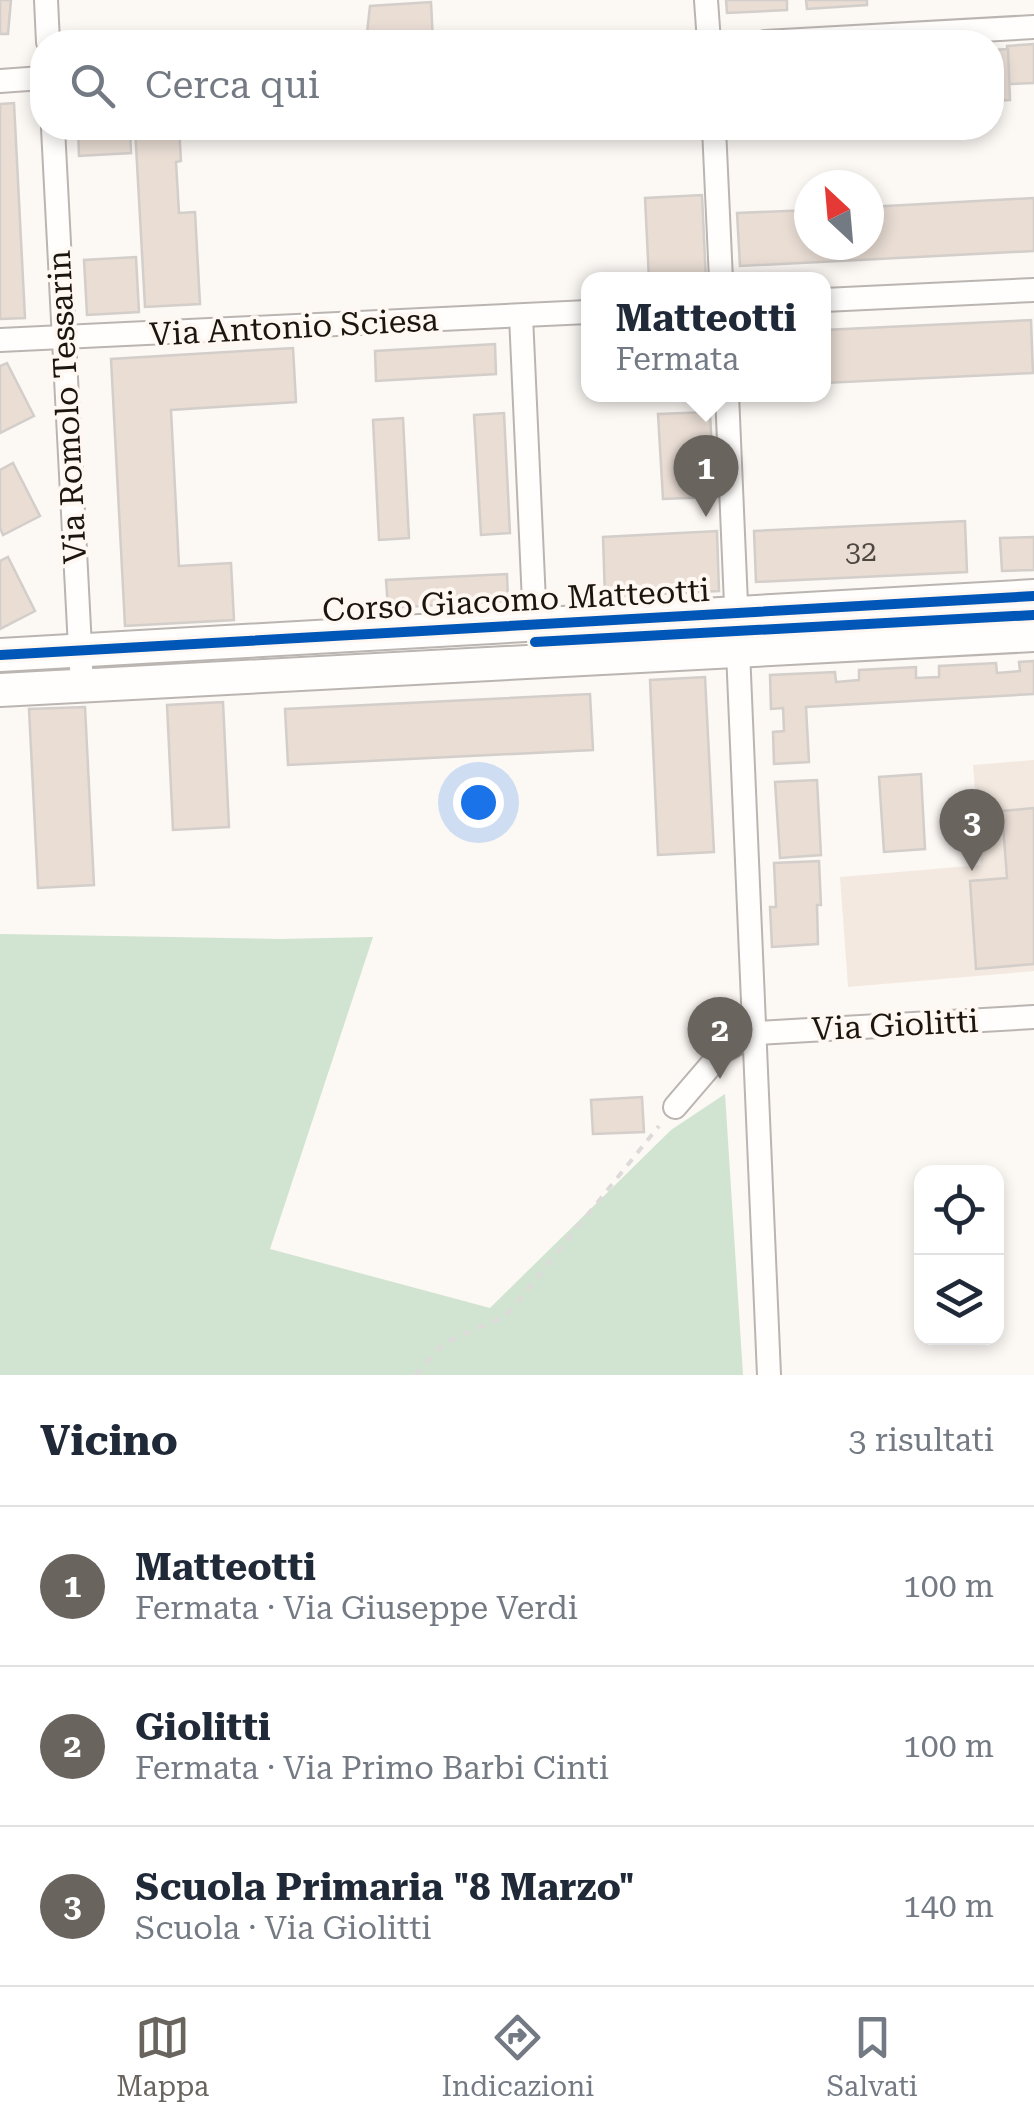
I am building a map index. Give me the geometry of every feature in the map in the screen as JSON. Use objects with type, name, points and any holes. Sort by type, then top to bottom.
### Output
[{"type":"street","points":[[46,0],[47,30]]},
{"type":"street","points":[[706,0],[708,30]]},
{"type":"street","points":[[980,30],[1034,27]]},
{"type":"street","points":[[0,81],[30,79]]},
{"type":"street","name":"Via Romolo Tessarin","points":[[53,140],[82,686]]},
{"type":"street","points":[[715,140],[721,272]]},
{"type":"street","points":[[831,300],[1034,290]]},
{"type":"street","name":"Via Antonio Sciesa","points":[[0,340],[581,312]]},
{"type":"street","points":[[520,316],[536,624]]},
{"type":"street","points":[[726,402],[770,1375]]},
{"type":"street","name":"Corso Giacomo Matteotti","points":[[0,654],[1034,596]]},
{"type":"street","name":"Corso Giacomo Matteotti","points":[[0,690],[1034,635]]},
{"type":"street","name":"Via Giolitti","points":[[756,1033],[1034,1017]]},
{"type":"street","points":[[675,1106],[724,1050],[756,1033]]},
{"type":"path","points":[[416,1375],[426,1359],[444,1343],[506,1316],[675,1106]]},
{"type":"shaded area","points":[[1034,760],[1034,971],[848,987],[840,877],[981,865],[973,765]]},
{"type":"green space","points":[[0,934],[373,937],[270,1249],[490,1308],[671,1130],[725,1094],[743,1375],[0,1375]]},
{"type":"building","points":[[0,0],[11,0],[8,34],[0,34]]},
{"type":"building","points":[[726,0],[787,0],[787,10],[727,13]]},
{"type":"building","points":[[806,0],[867,0],[867,5],[807,9]]},
{"type":"building","points":[[431,2],[432,30],[367,30],[370,6]]},
{"type":"building","points":[[1034,44],[1034,83],[1009,84],[1007,46]]},
{"type":"building","points":[[1004,49],[1008,49],[1010,100],[1004,100]]},
{"type":"building","points":[[14,103],[25,318],[0,319],[0,104]]},
{"type":"building","points":[[78,140],[130,140],[131,153],[79,156]]},
{"type":"building","points":[[136,140],[180,140],[181,161],[176,162],[179,213],[195,212],[200,304],[145,307]]},
{"type":"building","points":[[702,195],[706,272],[649,272],[645,198]]},
{"type":"building","points":[[1034,198],[1034,251],[884,259],[884,206]]},
{"type":"building","points":[[794,211],[794,260],[858,260],[740,266],[737,213]]},
{"type":"building","points":[[136,257],[139,312],[87,315],[84,260]]},
{"type":"building","points":[[1031,320],[1033,373],[831,383],[831,330]]},
{"type":"building","points":[[495,344],[496,374],[376,381],[375,351]]},
{"type":"building","points":[[293,348],[296,402],[171,410],[179,566],[231,563],[234,620],[125,626],[111,359]]},
{"type":"building","points":[[7,363],[34,416],[0,433],[0,366]]},
{"type":"building","points":[[710,412],[714,497],[663,499],[658,414]]},
{"type":"building","points":[[504,413],[510,533],[481,535],[474,415]]},
{"type":"building","points":[[403,418],[409,538],[379,540],[373,420]]},
{"type":"building","points":[[13,463],[40,516],[3,535],[0,470]]},
{"type":"building","points":[[965,521],[967,572],[756,582],[754,531]]},
{"type":"building","points":[[717,531],[719,591],[605,597],[603,537]]},
{"type":"building","points":[[1034,537],[1034,570],[1002,571],[1000,538]]},
{"type":"building","points":[[8,557],[35,611],[0,629],[0,561]]},
{"type":"building","points":[[507,574],[508,601],[388,608],[386,580]]},
{"type":"building","points":[[1034,661],[1034,694],[806,707],[809,762],[774,764],[773,732],[784,731],[783,708],[771,709],[770,675],[835,672],[836,682],[859,680],[859,670],[916,667],[916,678],[939,677],[939,666],[996,663],[997,673],[1020,671],[1019,662]]},
{"type":"building","points":[[705,677],[714,852],[658,855],[650,680]]},
{"type":"building","points":[[590,694],[593,750],[288,765],[285,709]]},
{"type":"building","points":[[223,702],[229,827],[173,830],[167,705]]},
{"type":"building","points":[[85,707],[94,885],[38,888],[29,709]]},
{"type":"building","points":[[921,774],[925,849],[884,852],[879,777]]},
{"type":"building","points":[[817,780],[821,855],[780,858],[775,782]]},
{"type":"building","points":[[1034,808],[1034,964],[976,969],[970,881],[1007,878],[1002,811]]},
{"type":"building","points":[[819,861],[818,944],[772,947],[770,907],[776,907],[774,863]]},
{"type":"building","points":[[642,1097],[644,1132],[593,1134],[591,1100]]},
{"type":"cycle path","points":[[0,655],[1034,596]]},
{"type":"cycle path","points":[[535,642],[1034,615]]},
{"type":"place","name":"Matteotti","points":[[706,517]]},
{"type":"place","name":"Scuola Primaria \"8 Marzo\"","points":[[972,871]]},
{"type":"place","name":"Giolitti","points":[[720,1079]]}]
